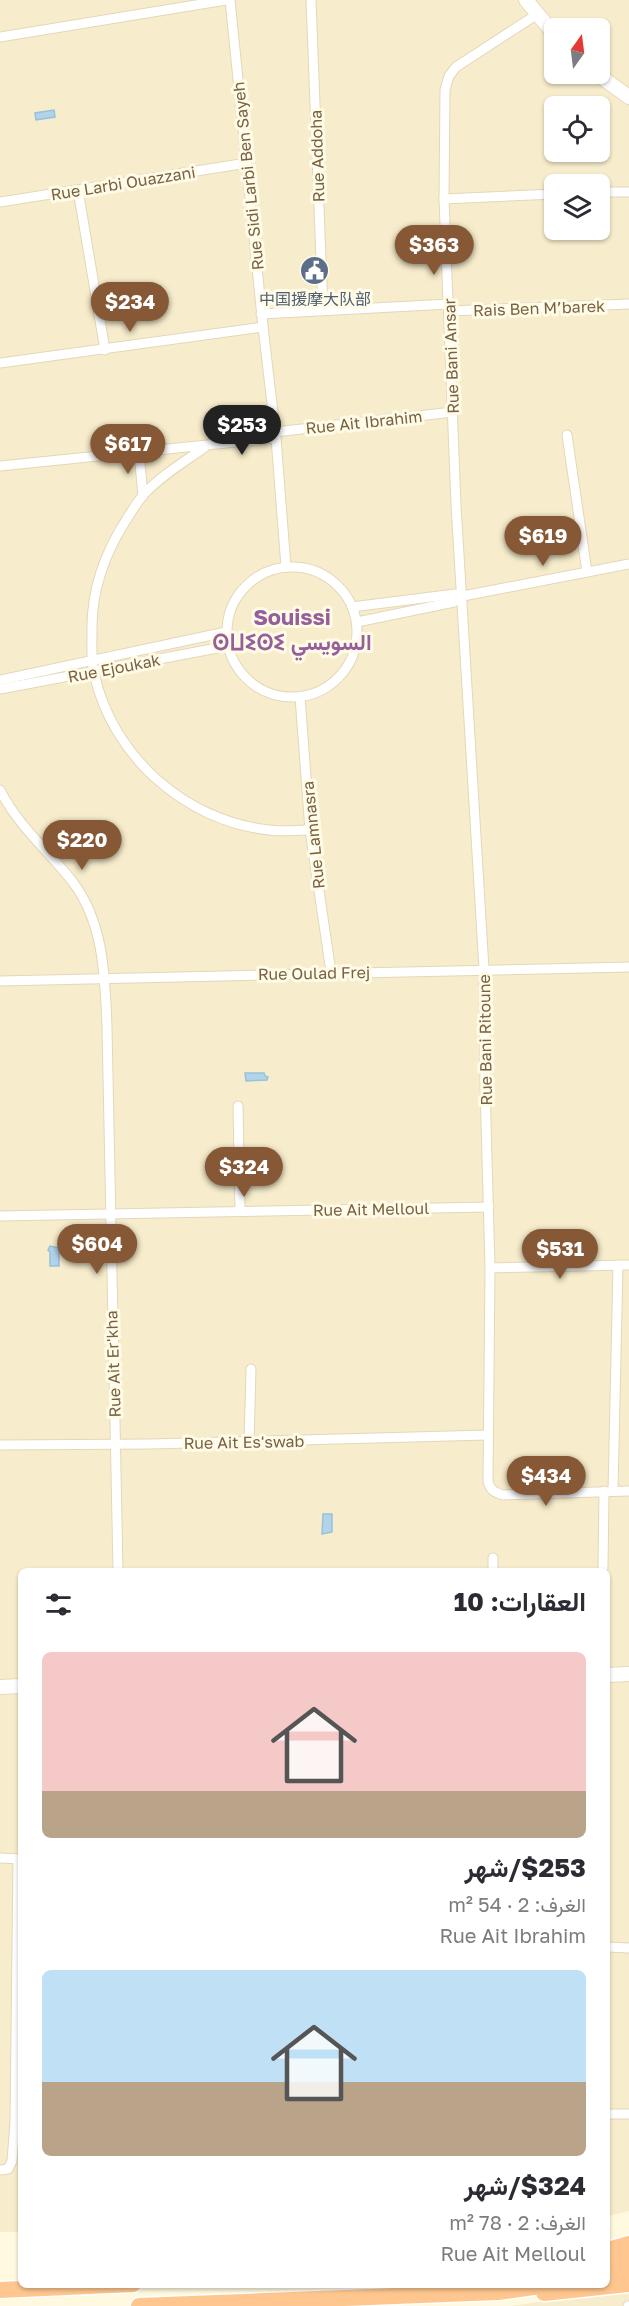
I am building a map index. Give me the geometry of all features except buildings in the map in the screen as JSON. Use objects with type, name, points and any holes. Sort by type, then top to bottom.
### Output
[{"type":"highway","points":[[610,2249],[629,2244]]},
{"type":"highway","points":[[610,2263],[629,2260]]},
{"type":"highway","points":[[610,2276],[629,2272]]},
{"type":"highway","points":[[610,2286],[629,2284]]},
{"type":"highway","points":[[0,2290],[44,2288]]},
{"type":"highway","points":[[498,2292],[526,2288]]},
{"type":"highway","points":[[139,2306],[498,2292],[564,2292],[596,2288]]},
{"type":"main road","points":[[526,0],[544,23]]},
{"type":"main road","points":[[610,83],[629,97]]},
{"type":"main road","points":[[610,1675],[629,1674]]},
{"type":"main road","points":[[0,1687],[18,1686]]},
{"type":"street","points":[[0,37],[228,0]]},
{"type":"street","name":"Rue Sidi Larbi Ben Sayeh","points":[[228,0],[276,435],[286,567]]},
{"type":"street","name":"Rue Addoha","points":[[311,0],[323,311]]},
{"type":"street","name":"Rue Bani Ansar","points":[[463,598],[456,505],[444,199],[445,90],[456,67],[536,15]]},
{"type":"street","name":"Rue Larbi Ouazzani","points":[[0,202],[247,163]]},
{"type":"street","points":[[78,190],[105,350]]},
{"type":"street","points":[[610,192],[629,192]]},
{"type":"street","points":[[444,199],[544,194]]},
{"type":"street","name":"Rais Ben M’barek","points":[[261,315],[449,307],[629,304]]},
{"type":"street","points":[[0,363],[263,327]]},
{"type":"street","name":"Rue Ait Ibrahim","points":[[0,466],[206,447],[276,435],[453,412]]},
{"type":"street","points":[[567,435],[587,572]]},
{"type":"street","points":[[206,447],[166,474],[143,496],[114,538],[97,580],[93,605],[94,672],[102,699],[124,744],[141,766],[169,790],[192,805],[244,826],[270,830],[310,830]]},
{"type":"street","points":[[139,453],[143,496]]},
{"type":"street","points":[[357,622],[629,564]]},
{"type":"street","points":[[286,567],[300,567],[316,571],[332,580],[344,592],[352,607],[357,622],[356,644],[348,664],[334,681],[316,693],[300,697],[271,693],[251,682],[235,664],[228,646],[226,632],[230,611],[238,595],[250,582],[265,572],[286,567]]},
{"type":"street","points":[[352,607],[455,594],[463,598]]},
{"type":"street","name":"Rue Bani Ritoune","points":[[463,598],[484,969],[490,1268],[488,1480],[490,1488],[503,1495],[608,1491]]},
{"type":"street","name":"Rue Ejoukak","points":[[0,680],[226,632]]},
{"type":"street","name":"Rue Ejoukak","points":[[0,689],[228,646]]},
{"type":"street","name":"Rue Lamnasra","points":[[300,697],[310,830],[331,972]]},
{"type":"street","name":"Rue Ait Er'kha","points":[[0,790],[20,823],[84,898],[93,919],[104,978],[118,1568]]},
{"type":"street","name":"Rue Oulad Frej","points":[[0,981],[629,967]]},
{"type":"street","points":[[238,1106],[240,1211]]},
{"type":"street","name":"Rue Ait Melloul","points":[[0,1216],[489,1207]]},
{"type":"street","points":[[490,1268],[629,1265]]},
{"type":"street","points":[[603,1568],[618,1266]]},
{"type":"street","points":[[249,1442],[251,1370]]},
{"type":"street","name":"Rue Ait Es'swab","points":[[0,1445],[249,1442],[487,1435]]},
{"type":"street","points":[[608,1491],[629,1491]]},
{"type":"street","points":[[493,1558],[493,1568]]},
{"type":"street","points":[[0,1858],[18,1859]]},
{"type":"street","points":[[0,2170],[8,2169],[12,2161],[15,2122],[18,1925]]},
{"type":"street","points":[[610,1947],[629,1948]]},
{"type":"street","points":[[610,2114],[629,2114]]},
{"type":"shaded area","points":[[0,0],[629,0],[629,2211],[610,2216],[610,1568],[18,1568],[18,2232],[0,2232]]},
{"type":"shaded area","points":[[629,2289],[629,2306],[511,2306]]},
{"type":"water","points":[[54,110],[55,117],[36,120],[35,113]]},
{"type":"water","points":[[245,1073],[264,1073],[268,1077],[267,1080],[246,1081]]},
{"type":"water","points":[[50,1246],[59,1248],[59,1266],[50,1266],[48,1250]]},
{"type":"water","points":[[323,1514],[332,1514],[332,1532],[322,1534]]},
{"type":"place","name":"中国援摩大队部","points":[[315,271]]},
{"type":"district","name":"Souissi ⵙⵡⵉⵙⵉ السويسي","points":[[292,630]]}]
